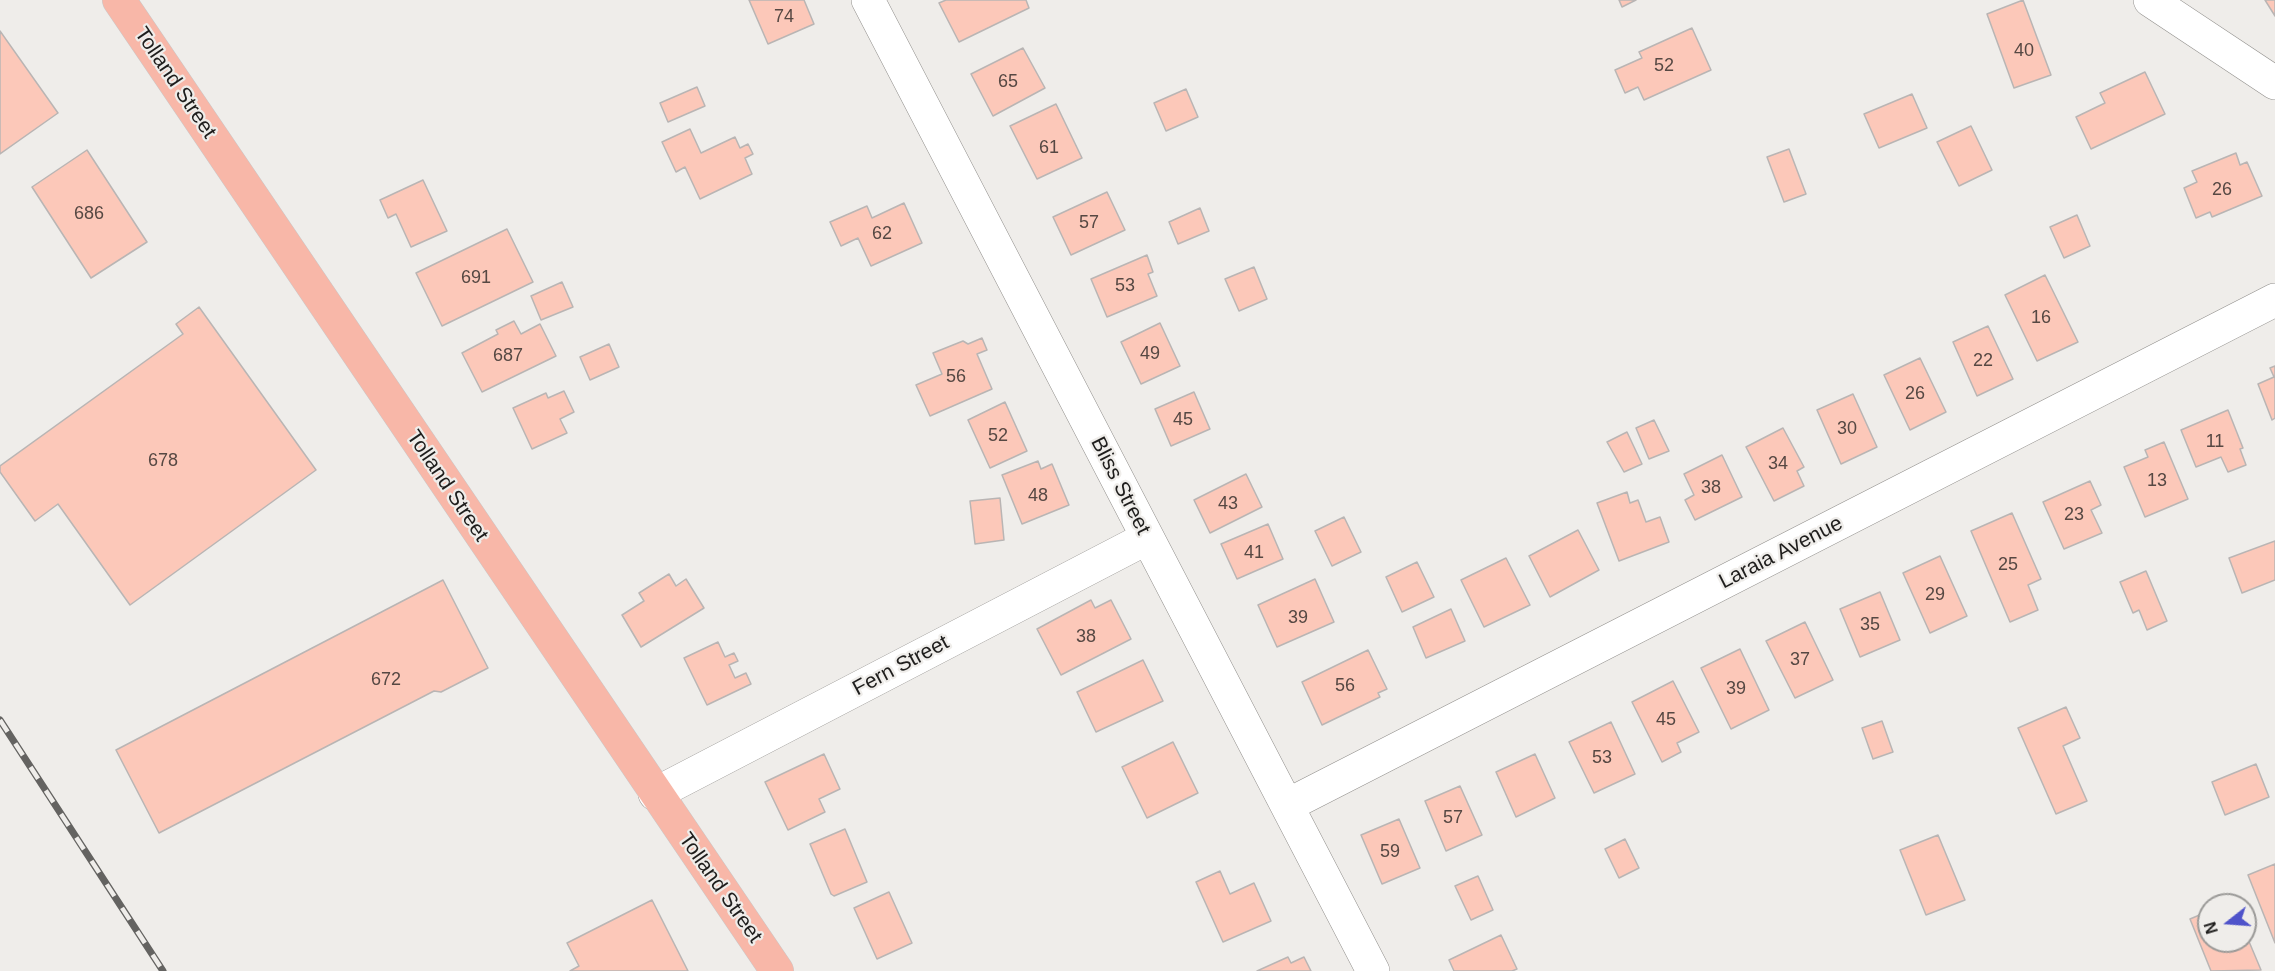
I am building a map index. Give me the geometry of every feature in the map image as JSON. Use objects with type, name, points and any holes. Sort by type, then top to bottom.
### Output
[{"type":"main road","name":"Tolland Street","points":[[119,0],[777,971]]},
{"type":"street","name":"Bliss Street","points":[[868,0],[1373,971]]},
{"type":"street","points":[[2150,0],[2275,83]]},
{"type":"street","name":"Laraia Avenue","points":[[1288,805],[2275,300]]},
{"type":"street","name":"Fern Street","points":[[655,794],[1147,538]]},
{"type":"building","points":[[749,0],[804,0],[814,24],[768,44]]},
{"type":"building","points":[[946,0],[1026,0],[1029,8],[959,42],[939,3]]},
{"type":"building","points":[[1619,0],[1636,0],[1622,7]]},
{"type":"building","points":[[2023,0],[2051,75],[2014,88],[1987,14]]},
{"type":"building","points":[[2265,0],[2275,0],[2275,16]]},
{"type":"building","points":[[1692,28],[1711,70],[1644,100],[1638,87],[1625,93],[1615,70],[1642,58],[1639,52]]},
{"type":"building","points":[[0,31],[58,113],[0,154]]},
{"type":"building","points":[[1023,48],[1045,88],[993,116],[971,74]]},
{"type":"building","points":[[2145,72],[2165,114],[2091,149],[2076,117],[2105,103],[2100,93]]},
{"type":"building","points":[[697,87],[705,106],[668,122],[660,103]]},
{"type":"building","points":[[1186,89],[1198,117],[1166,131],[1154,103]]},
{"type":"building","points":[[1912,94],[1927,128],[1879,148],[1864,114]]},
{"type":"building","points":[[1056,104],[1082,158],[1037,179],[1010,126]]},
{"type":"building","points":[[1971,126],[1992,170],[1959,186],[1937,142]]},
{"type":"building","points":[[690,129],[701,153],[735,137],[740,148],[748,144],[753,154],[745,158],[752,174],[700,199],[685,167],[676,172],[662,142]]},
{"type":"building","points":[[1789,149],[1806,194],[1784,202],[1767,157]]},
{"type":"building","points":[[87,150],[147,242],[91,278],[32,187]]},
{"type":"building","points":[[2236,153],[2240,165],[2247,162],[2262,196],[2212,217],[2210,212],[2196,218],[2184,188],[2197,182],[2192,171]]},
{"type":"building","points":[[423,180],[447,231],[411,247],[396,214],[388,218],[380,200]]},
{"type":"building","points":[[1107,192],[1125,230],[1071,255],[1053,217]]},
{"type":"building","points":[[904,203],[922,243],[871,266],[858,238],[841,246],[830,222],[867,206],[872,218]]},
{"type":"building","points":[[1200,208],[1209,231],[1178,244],[1169,222]]},
{"type":"building","points":[[2077,215],[2090,246],[2064,258],[2050,227]]},
{"type":"building","points":[[507,229],[533,282],[442,326],[416,273]]},
{"type":"building","points":[[1147,255],[1153,272],[1148,274],[1157,296],[1107,317],[1091,279]]},
{"type":"building","points":[[1254,267],[1267,299],[1239,311],[1225,279]]},
{"type":"building","points":[[2045,275],[2078,342],[2037,361],[2005,295]]},
{"type":"building","points":[[562,282],[573,307],[541,320],[531,296]]},
{"type":"building","points":[[199,307],[316,470],[130,605],[58,504],[35,521],[0,472],[0,466],[183,334],[176,324]]},
{"type":"building","points":[[514,321],[521,334],[540,324],[556,356],[482,392],[462,353],[498,334],[496,330]]},
{"type":"building","points":[[1160,323],[1180,366],[1141,384],[1121,342]]},
{"type":"building","points":[[1988,326],[2013,379],[1977,396],[1953,342]]},
{"type":"building","points":[[982,338],[987,350],[977,354],[992,389],[930,416],[916,385],[942,374],[933,353],[963,341],[968,344]]},
{"type":"building","points":[[609,344],[619,367],[590,380],[580,357]]},
{"type":"building","points":[[1920,358],[1946,412],[1910,430],[1884,375]]},
{"type":"building","points":[[2275,366],[2275,418],[2272,420],[2258,384],[2274,377],[2270,368]]},
{"type":"building","points":[[564,391],[574,412],[560,419],[567,433],[532,449],[513,408],[546,393],[548,398]]},
{"type":"building","points":[[1194,392],[1210,429],[1171,446],[1155,409]]},
{"type":"building","points":[[1853,394],[1877,447],[1841,464],[1817,410]]},
{"type":"building","points":[[1005,402],[1027,451],[990,468],[968,420]]},
{"type":"building","points":[[2228,410],[2243,448],[2240,449],[2246,465],[2228,472],[2221,457],[2196,467],[2181,430]]},
{"type":"building","points":[[1654,420],[1669,451],[1649,459],[1636,428]]},
{"type":"building","points":[[1783,428],[1804,467],[1797,471],[1804,486],[1774,501],[1746,447]]},
{"type":"building","points":[[1627,432],[1642,464],[1624,472],[1607,442]]},
{"type":"building","points":[[2164,442],[2188,499],[2145,517],[2124,467],[2148,457],[2145,450]]},
{"type":"building","points":[[1722,455],[1742,497],[1695,520],[1685,500],[1694,495],[1684,474]]},
{"type":"building","points":[[1038,461],[1041,469],[1052,464],[1069,505],[1022,524],[1002,475]]},
{"type":"building","points":[[1246,474],[1262,507],[1210,533],[1194,500]]},
{"type":"building","points":[[2090,481],[2101,505],[2091,510],[2102,533],[2064,549],[2043,502]]},
{"type":"building","points":[[1627,492],[1630,503],[1638,500],[1646,522],[1660,517],[1669,542],[1619,561],[1597,503]]},
{"type":"building","points":[[1000,498],[1004,540],[975,544],[970,501]]},
{"type":"building","points":[[2012,513],[2041,579],[2028,585],[2038,610],[2010,622],[1971,531]]},
{"type":"building","points":[[1344,517],[1361,552],[1332,566],[1315,531]]},
{"type":"building","points":[[1268,524],[1283,559],[1237,579],[1221,544]]},
{"type":"building","points":[[1578,530],[1599,570],[1550,597],[1529,556]]},
{"type":"building","points":[[2275,541],[2275,580],[2242,593],[2229,558]]},
{"type":"building","points":[[1940,556],[1967,616],[1930,633],[1903,573]]},
{"type":"building","points":[[1506,558],[1530,605],[1484,627],[1461,580]]},
{"type":"building","points":[[1417,562],[1434,597],[1402,612],[1386,577]]},
{"type":"building","points":[[2146,571],[2167,621],[2147,630],[2139,610],[2133,613],[2120,582]]},
{"type":"building","points":[[669,574],[676,586],[686,579],[704,608],[641,647],[622,615],[644,601],[639,593]]},
{"type":"building","points":[[1315,579],[1334,622],[1277,647],[1258,605]]},
{"type":"building","points":[[443,580],[488,668],[441,692],[434,691],[159,833],[116,750]]},
{"type":"building","points":[[1880,592],[1900,640],[1860,657],[1840,609]]},
{"type":"building","points":[[1091,600],[1095,608],[1111,600],[1131,639],[1061,675],[1037,629]]},
{"type":"building","points":[[1451,609],[1465,641],[1426,658],[1413,627]]},
{"type":"building","points":[[1805,622],[1833,680],[1795,698],[1766,641]]},
{"type":"building","points":[[718,642],[725,657],[734,653],[738,661],[729,665],[735,678],[746,673],[751,684],[707,705],[684,658]]},
{"type":"building","points":[[1740,649],[1769,710],[1731,729],[1701,668]]},
{"type":"building","points":[[1368,650],[1387,689],[1378,693],[1380,697],[1322,725],[1302,682]]},
{"type":"building","points":[[1143,660],[1163,701],[1096,732],[1077,692]]},
{"type":"building","points":[[1673,681],[1699,732],[1677,743],[1681,752],[1662,762],[1632,702]]},
{"type":"building","points":[[2066,707],[2080,738],[2063,746],[2087,801],[2056,814],[2018,728]]},
{"type":"building","points":[[1882,721],[1893,752],[1873,759],[1862,728]]},
{"type":"building","points":[[1611,722],[1635,774],[1594,793],[1569,742]]},
{"type":"building","points":[[1173,742],[1198,793],[1147,818],[1122,767]]},
{"type":"building","points":[[824,754],[840,789],[819,799],[825,812],[788,830],[765,782]]},
{"type":"building","points":[[1535,754],[1555,798],[1516,817],[1496,772]]},
{"type":"building","points":[[2256,764],[2269,797],[2225,815],[2212,782]]},
{"type":"building","points":[[1460,786],[1482,835],[1446,851],[1425,801]]},
{"type":"building","points":[[1399,819],[1420,868],[1382,884],[1361,835]]},
{"type":"building","points":[[845,829],[867,882],[834,896],[831,894],[810,844]]},
{"type":"building","points":[[1938,835],[1965,900],[1926,915],[1900,850]]},
{"type":"building","points":[[1625,839],[1639,868],[1619,878],[1605,849]]},
{"type":"building","points":[[2275,864],[2275,943],[2257,893],[2248,875]]},
{"type":"building","points":[[1220,871],[1230,894],[1254,883],[1271,921],[1223,942],[1196,882]]},
{"type":"building","points":[[1478,876],[1493,910],[1471,920],[1455,886]]},
{"type":"building","points":[[889,892],[912,943],[877,959],[854,908]]},
{"type":"building","points":[[652,900],[688,971],[570,971],[579,966],[567,943]]},
{"type":"building","points":[[2197,916],[2197,936],[2190,919]]},
{"type":"building","points":[[1501,935],[1517,969],[1512,971],[1454,971],[1449,960]]},
{"type":"building","points":[[2204,953],[2254,953],[2261,970],[2211,971]]},
{"type":"building","points":[[1288,957],[1291,963],[1304,957],[1311,971],[1257,971]]},
{"type":"railway","points":[[0,720],[163,971]]}]
